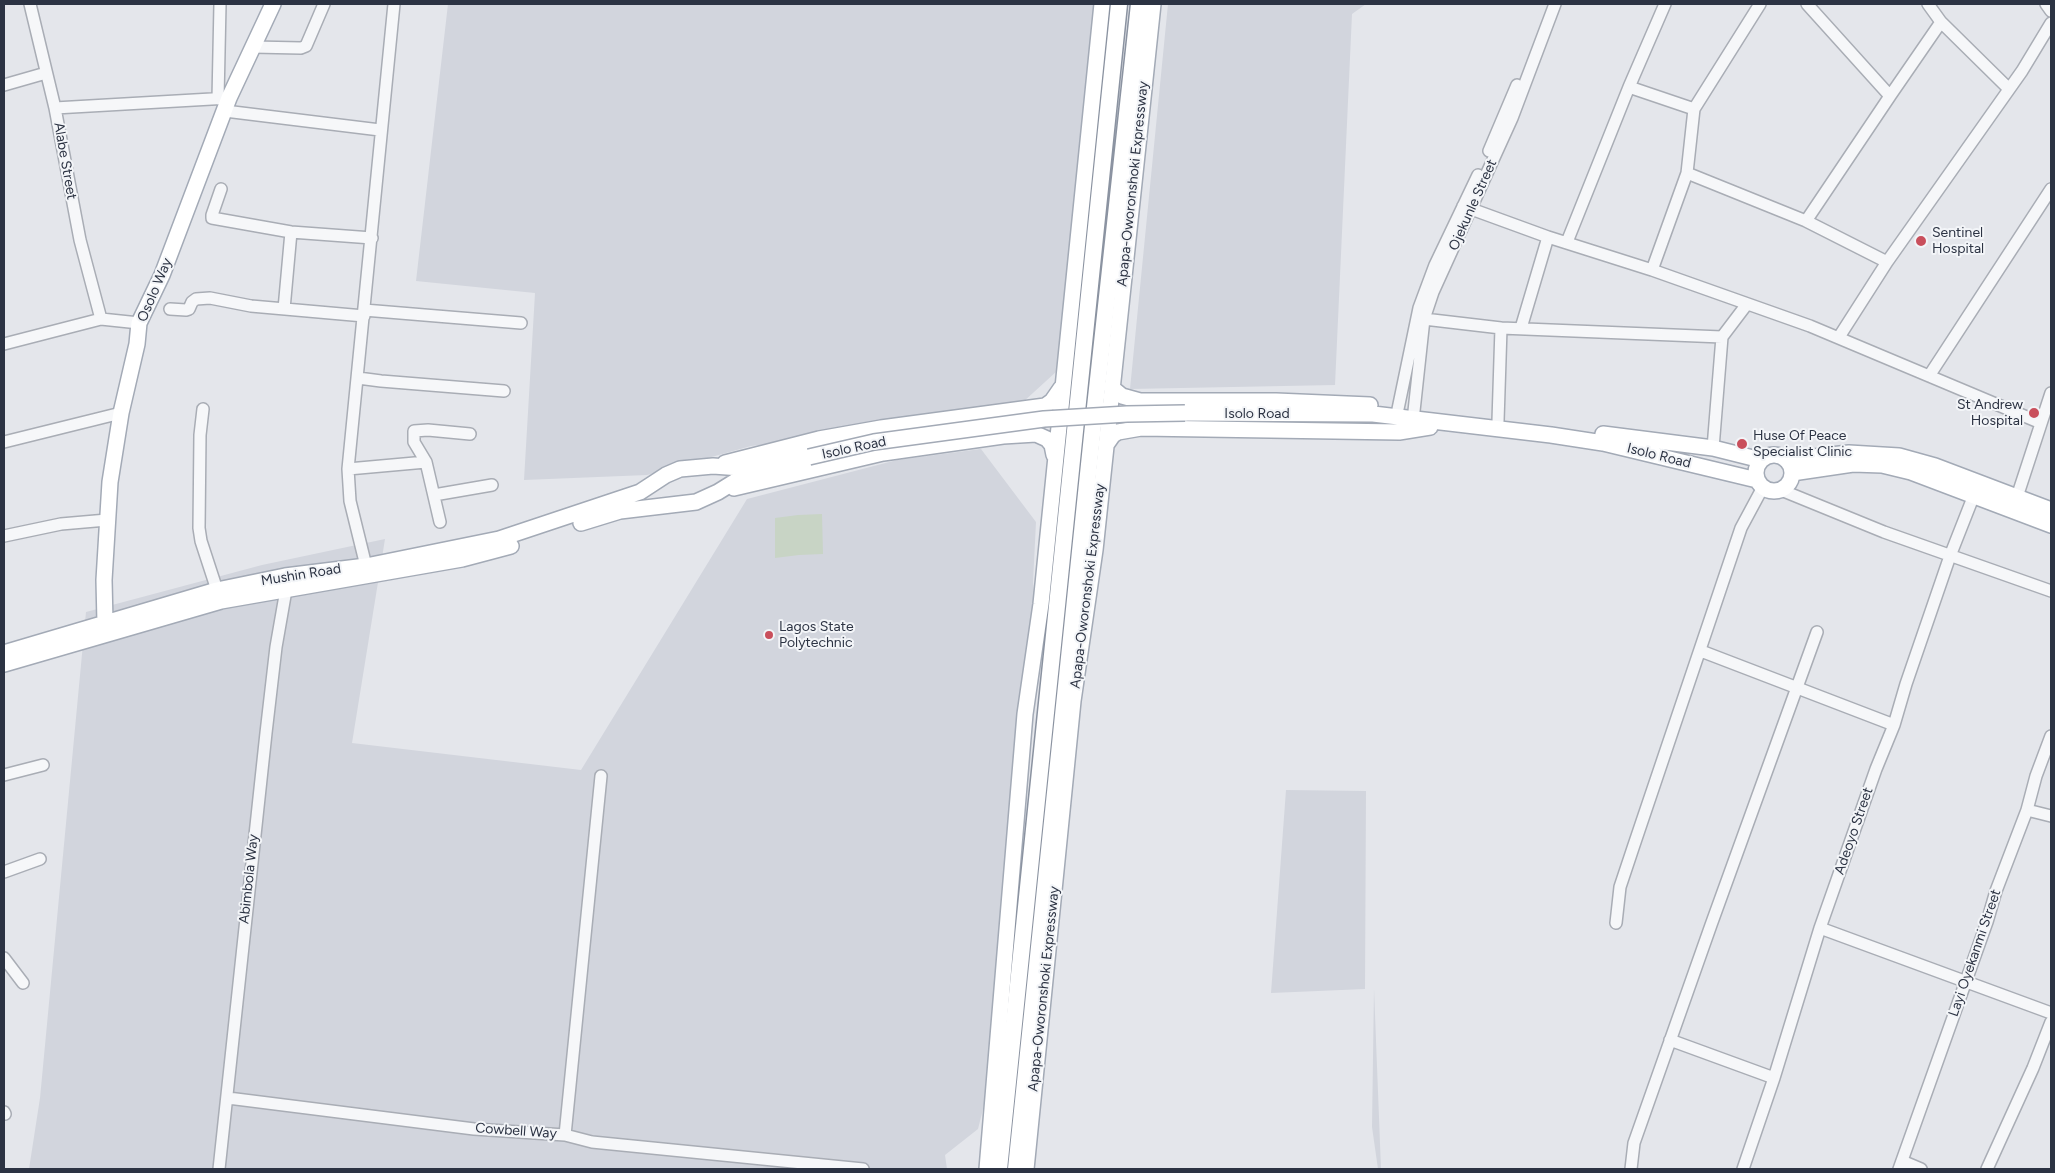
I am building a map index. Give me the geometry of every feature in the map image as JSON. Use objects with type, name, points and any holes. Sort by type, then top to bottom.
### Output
[{"type":"highway","name":"Apapa-Oworonshoki Expressway","points":[[999,1169],[1119,4]]},
{"type":"highway","name":"Apapa-Oworonshoki Expressway","points":[[1016,1169],[1094,416],[1140,4]]},
{"type":"main road","name":"Osolo Way","points":[[105,623],[107,520],[110,482],[121,413],[137,344],[139,323],[162,275],[224,103],[253,47],[272,4]]},
{"type":"main road","points":[[987,1169],[1025,714],[1040,604],[1102,4]]},
{"type":"main road","name":"Apapa-Oworonshoki Expressway","points":[[1026,1169],[1072,709],[1094,558],[1153,4]]},
{"type":"main road","points":[[599,511],[640,492],[680,469],[707,466],[828,438],[935,420],[1045,406],[1052,401],[1062,387]]},
{"type":"main road","points":[[1111,387],[1122,396],[1140,400],[1303,402],[1366,405],[1713,448],[1761,460]]},
{"type":"main road","points":[[1373,414],[1414,411]]},
{"type":"main road","name":"Isolo Road","points":[[756,469],[874,442],[1036,420],[1127,414],[1373,414],[1552,435],[1603,443],[1760,484]]},
{"type":"main road","points":[[1106,445],[1118,432],[1141,428],[1399,432],[1447,424]]},
{"type":"main road","points":[[714,494],[883,453],[1003,436],[1032,434],[1041,436],[1052,445],[1055,458]]},
{"type":"main road","points":[[1789,467],[1849,453],[1899,456],[1935,466],[2051,510]]},
{"type":"main road","points":[[1789,467],[1789,483],[1781,490],[1772,491],[1760,484],[1756,469],[1761,460],[1771,455],[1776,455],[1789,467],[1853,464],[1882,465],[1911,472],[2051,525]]},
{"type":"main road","points":[[707,466],[756,469]]},
{"type":"main road","points":[[707,466],[713,480],[714,494]]},
{"type":"main road","points":[[599,511],[620,511],[696,502],[714,494],[756,469]]},
{"type":"main road","points":[[658,480],[658,496],[670,506]]},
{"type":"main road","name":"Mushin Road","points":[[4,653],[217,590],[285,576],[366,566],[499,540],[599,511]]},
{"type":"main road","name":"Mushin Road","points":[[4,664],[221,601],[462,559],[503,549],[599,511]]},
{"type":"street","name":"Alabe Street","points":[[30,4],[55,108],[80,240],[101,319]]},
{"type":"street","points":[[220,4],[224,103]]},
{"type":"street","points":[[253,47],[301,48],[306,46],[324,4]]},
{"type":"street","points":[[366,566],[350,501],[348,468],[372,238],[380,130],[394,4]]},
{"type":"street","name":"Ojekunle Street","points":[[1414,411],[1424,319],[1433,292],[1524,70],[1547,4]]},
{"type":"street","name":"Ojekunle Street","points":[[1398,409],[1418,308],[1435,265],[1467,208],[1512,118],[1555,4]]},
{"type":"street","points":[[1567,242],[1629,87],[1665,4]]},
{"type":"street","points":[[1652,270],[1687,173],[1694,109],[1760,4]]},
{"type":"street","points":[[1807,4],[1890,96]]},
{"type":"street","points":[[1928,4],[1941,22],[2009,89]]},
{"type":"street","points":[[2046,4],[2051,11]]},
{"type":"street","points":[[1806,222],[1941,22]]},
{"type":"street","points":[[1838,337],[1887,262],[2009,89],[2051,23]]},
{"type":"street","points":[[4,85],[46,73]]},
{"type":"street","points":[[1629,87],[1694,109]]},
{"type":"street","points":[[55,108],[133,102],[224,103],[380,130]]},
{"type":"street","points":[[1687,173],[1806,222],[1887,262]]},
{"type":"street","points":[[221,189],[212,218],[291,232],[372,238]]},
{"type":"street","points":[[1929,376],[2051,189]]},
{"type":"street","points":[[1467,208],[1548,237],[1652,270],[1838,337],[2040,423]]},
{"type":"street","points":[[284,309],[291,232]]},
{"type":"street","points":[[1521,328],[1548,237]]},
{"type":"street","points":[[170,309],[186,310],[189,309],[192,302],[196,299],[210,298],[251,306],[284,309],[521,323]]},
{"type":"street","points":[[1713,448],[1722,337],[1747,304]]},
{"type":"street","points":[[5,341],[101,319],[139,323]]},
{"type":"street","points":[[1424,319],[1501,328],[1722,337]]},
{"type":"street","points":[[1498,421],[1501,328]]},
{"type":"street","points":[[358,378],[504,391]]},
{"type":"street","points":[[2017,497],[2051,393]]},
{"type":"street","points":[[203,409],[200,435],[199,528],[201,541],[217,590]]},
{"type":"street","points":[[4,442],[121,413]]},
{"type":"street","points":[[440,522],[426,462],[414,442],[414,431],[428,430],[470,434]]},
{"type":"street","points":[[348,468],[426,462]]},
{"type":"street","points":[[1616,923],[1620,887],[1741,528],[1760,484]]},
{"type":"street","points":[[434,495],[492,486]]},
{"type":"street","points":[[1781,490],[1884,532],[2051,591]]},
{"type":"street","name":"Adeoyo Street","points":[[1743,1169],[1774,1078],[1820,928],[1876,769],[1894,725],[1906,684],[1950,556],[1974,495]]},
{"type":"street","points":[[4,536],[61,524],[107,520]]},
{"type":"street","name":"Abimbola Way","points":[[219,1169],[228,1098],[248,887],[276,647],[286,590]]},
{"type":"street","points":[[1631,1169],[1634,1143],[1817,632]]},
{"type":"street","points":[[1701,651],[1894,725]]},
{"type":"street","name":"Layi Oyekanmi Street","points":[[1900,1165],[1987,922],[1996,891],[2027,810],[2036,776],[2051,736]]},
{"type":"street","points":[[4,775],[43,765]]},
{"type":"street","points":[[565,1134],[601,776]]},
{"type":"street","points":[[2027,810],[2051,816]]},
{"type":"street","points":[[4,872],[40,859]]},
{"type":"street","points":[[1820,928],[2051,1013]]},
{"type":"street","points":[[4,958],[23,983]]},
{"type":"street","points":[[1987,1169],[2033,1068],[2051,1022]]},
{"type":"street","points":[[1670,1040],[1774,1078]]},
{"type":"street","name":"Cowbell Way","points":[[228,1098],[474,1129],[565,1134],[592,1142],[863,1169]]},
{"type":"street","points":[[1900,1165],[1921,1169]]},
{"type":"shaded area","points":[[448,4],[1101,4],[1057,371],[1022,403],[831,436],[751,446],[647,475],[524,480],[535,293],[416,281]]},
{"type":"shaded area","points":[[1168,4],[1366,4],[1352,14],[1335,385],[1130,389]]},
{"type":"shaded area","points":[[981,449],[1036,522],[1033,582],[1037,622],[1005,1021],[978,1129],[945,1155],[947,1169],[29,1169],[40,1098],[86,612],[262,565],[385,539],[352,743],[581,770],[747,499],[897,460]]},
{"type":"shaded area","points":[[1286,790],[1366,791],[1365,989],[1271,993]]},
{"type":"shaded area","points":[[1374,989],[1381,1169],[1378,1169],[1372,1127]]},
{"type":"green space","points":[[822,514],[823,554],[775,558],[775,518]]},
{"type":"place","name":"Sentinel Hospital","points":[[1921,241]]},
{"type":"place","name":"St Andrew Hospital","points":[[2034,413]]},
{"type":"place","name":"Huse Of Peace Specialist Clinic","points":[[1742,444]]},
{"type":"place","name":"Lagos State Polytechnic","points":[[769,635]]}]
